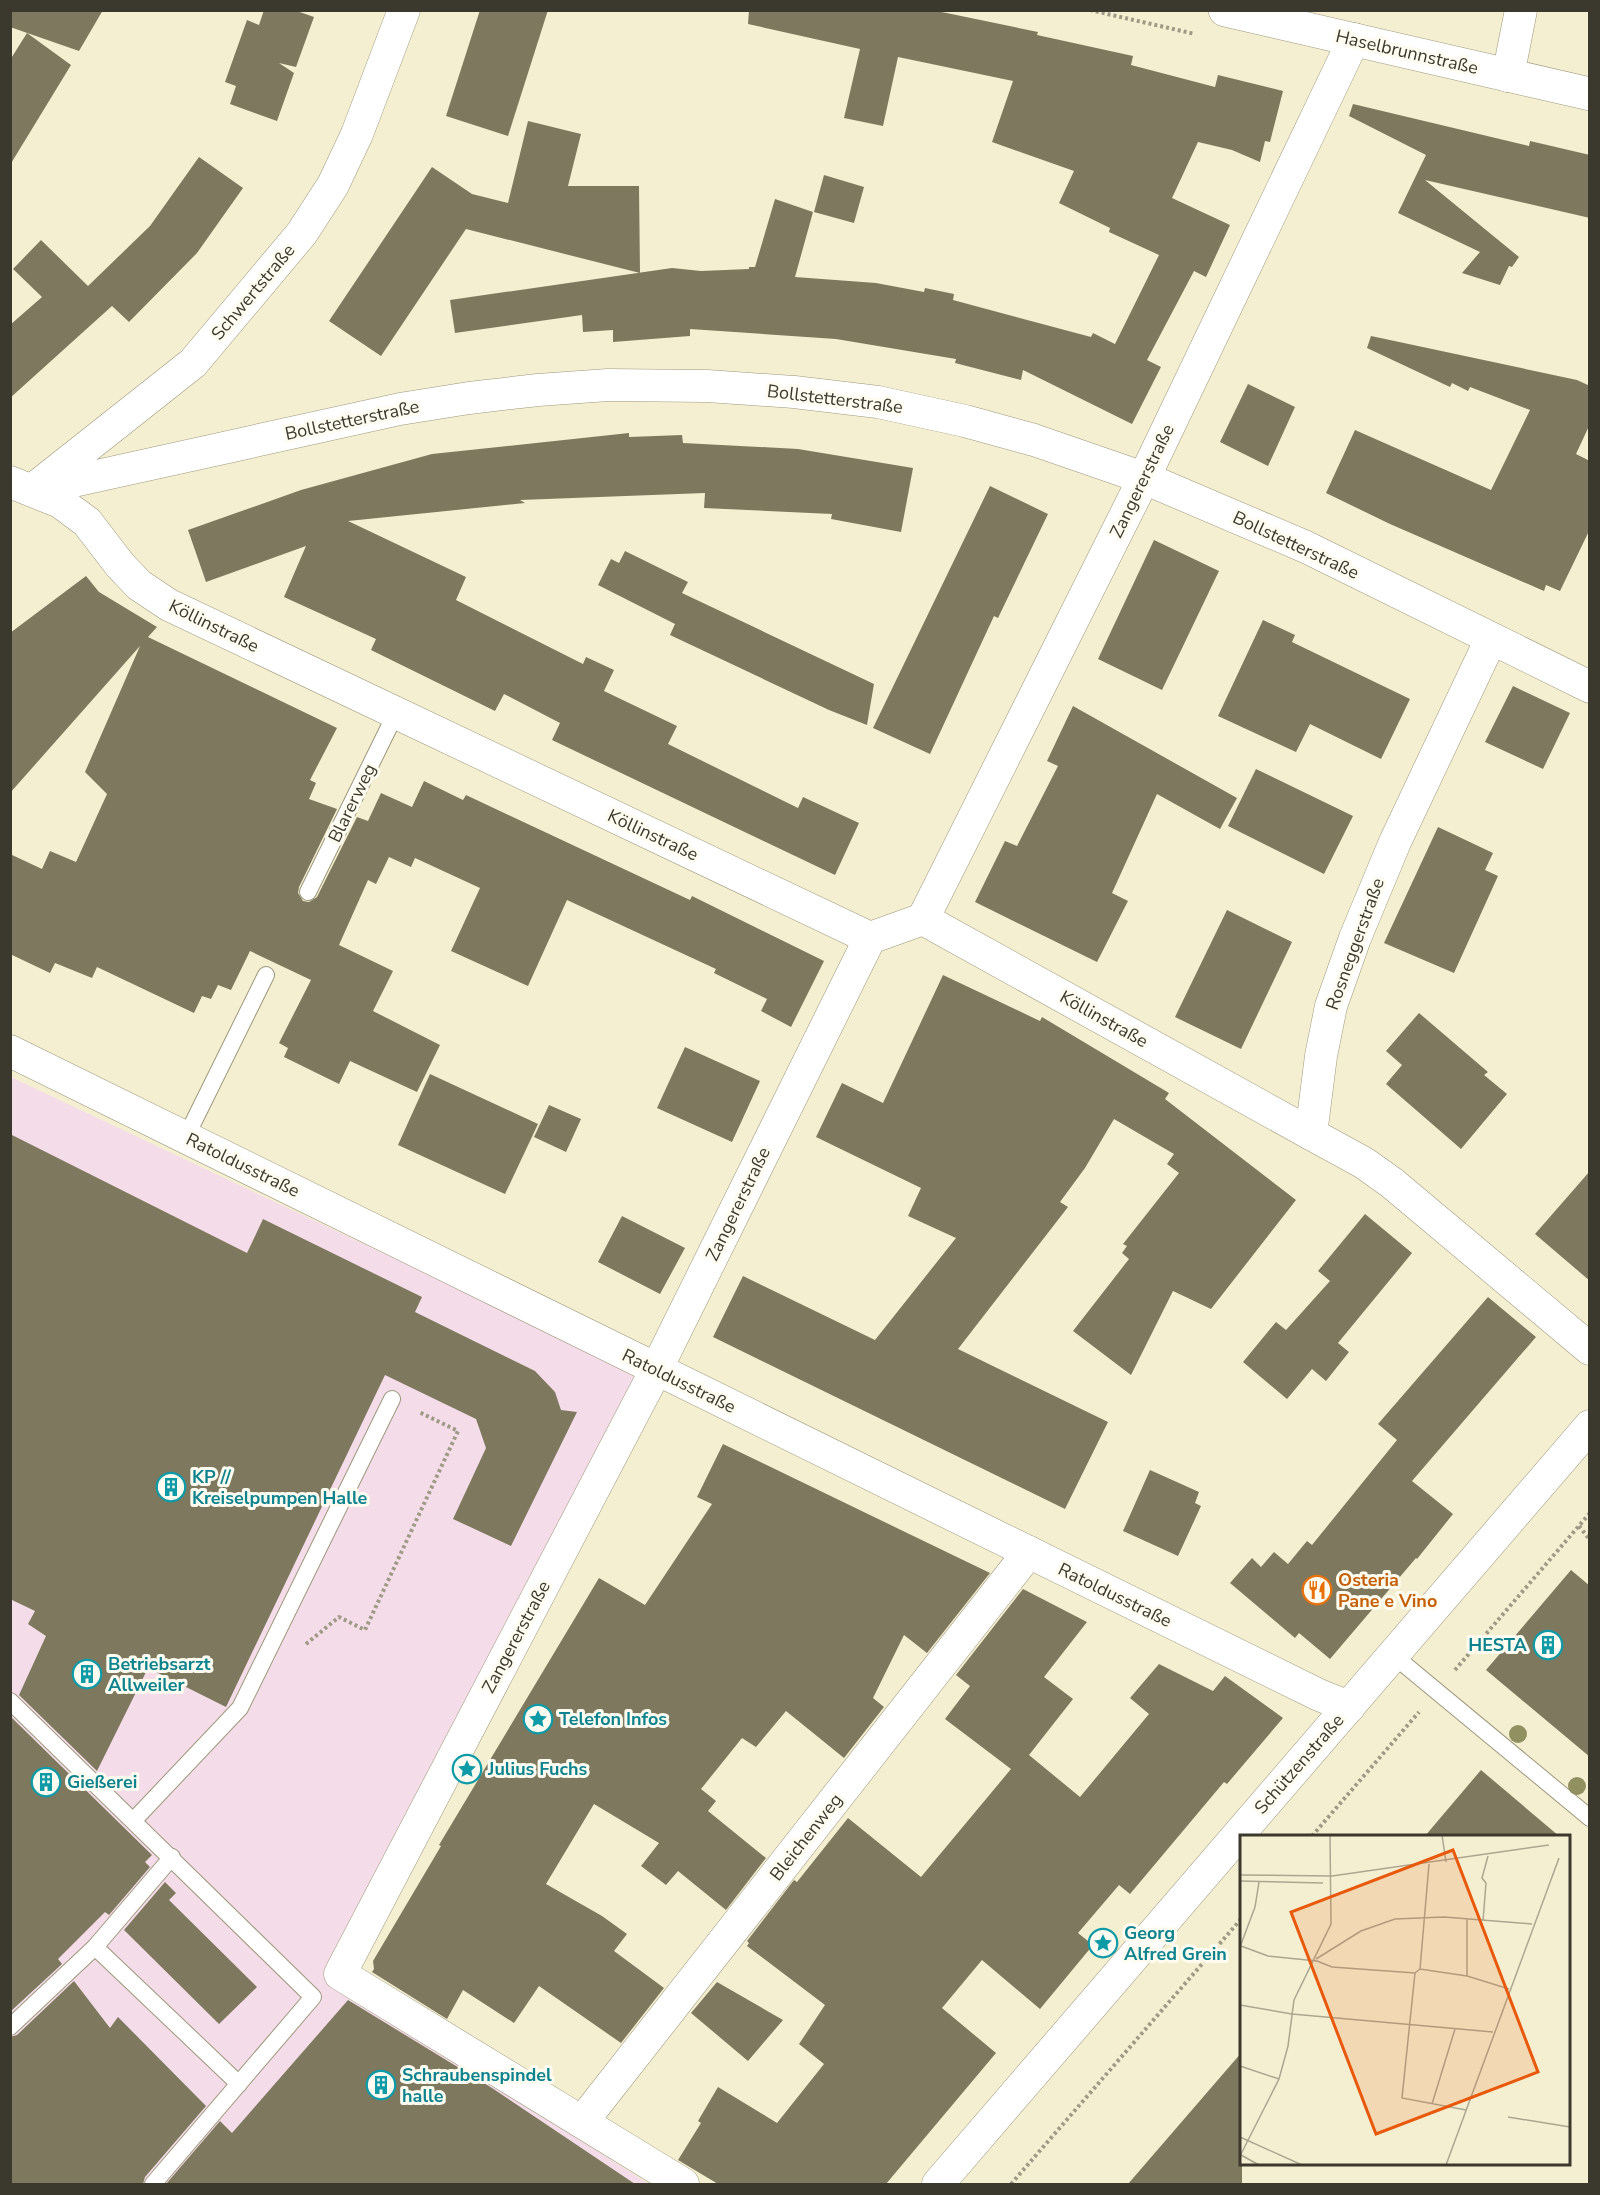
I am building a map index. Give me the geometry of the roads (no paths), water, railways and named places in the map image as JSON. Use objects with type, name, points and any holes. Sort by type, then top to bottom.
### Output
[{"type":"main road","name":"Haselbrunnstraße","points":[[1225,10],[1590,94]]},
{"type":"street","name":"Schwertstraße","points":[[18,491],[193,363],[303,233],[333,185],[357,134],[404,10]]},
{"type":"street","points":[[1508,76],[1521,10]]},
{"type":"street","name":"Zangererstraße","points":[[923,919],[1144,478],[1354,39]]},
{"type":"street","name":"Bollstetterstraße","points":[[18,491],[400,409],[538,390],[608,386],[707,386],[795,392],[878,402],[965,421],[1034,440],[1144,478],[1306,547],[1590,687]]},
{"type":"street","name":"Köllinstraße","points":[[18,491],[60,502],[87,522],[120,565],[139,585],[169,605],[870,938]]},
{"type":"street","name":"Rosneggerstraße","points":[[1311,1134],[1321,1056],[1331,1006],[1354,938],[1395,842],[1491,639]]},
{"type":"street","name":"Köllinstraße","points":[[923,919],[1311,1134]]},
{"type":"street","points":[[870,938],[923,919]]},
{"type":"street","name":"Zangererstraße","points":[[683,2184],[340,1974],[656,1370],[870,938]]},
{"type":"street","name":"Ratoldusstraße","points":[[10,1051],[1319,1695],[1349,1707]]},
{"type":"street","points":[[1311,1134],[1364,1163],[1392,1183],[1590,1349]]},
{"type":"street","name":"Schützenstraße","points":[[938,2184],[1590,1426]]},
{"type":"street","name":"Bleichenweg","points":[[582,2122],[1029,1552]]},
{"type":"lane","name":"Blarerweg","points":[[308,892],[396,713]]},
{"type":"lane","points":[[186,1137],[266,975]]},
{"type":"lane","points":[[134,1820],[240,1708],[392,1400]]},
{"type":"lane","points":[[1393,1655],[1590,1818]]},
{"type":"lane","points":[[10,1701],[313,1997],[153,2184]]},
{"type":"lane","points":[[10,2027],[94,1947],[172,1857]]},
{"type":"lane","points":[[94,1947],[239,2084]]},
{"type":"place","name":"KP // Kreiselpumpen Halle","points":[[171,1487]]},
{"type":"place","name":"Osteria Pane e Vino","points":[[1317,1590]]},
{"type":"place","name":"HESTA","points":[[1548,1645]]},
{"type":"place","name":"Betriebsarzt Allweiler","points":[[87,1674]]},
{"type":"place","name":"Telefon Infos","points":[[538,1719]]},
{"type":"place","name":"Julius Fuchs","points":[[467,1769]]},
{"type":"place","name":"Gießerei","points":[[46,1782]]},
{"type":"place","name":"Georg Alfred Grein","points":[[1103,1943]]},
{"type":"place","name":"Schraubenspindel halle","points":[[381,2085]]}]
